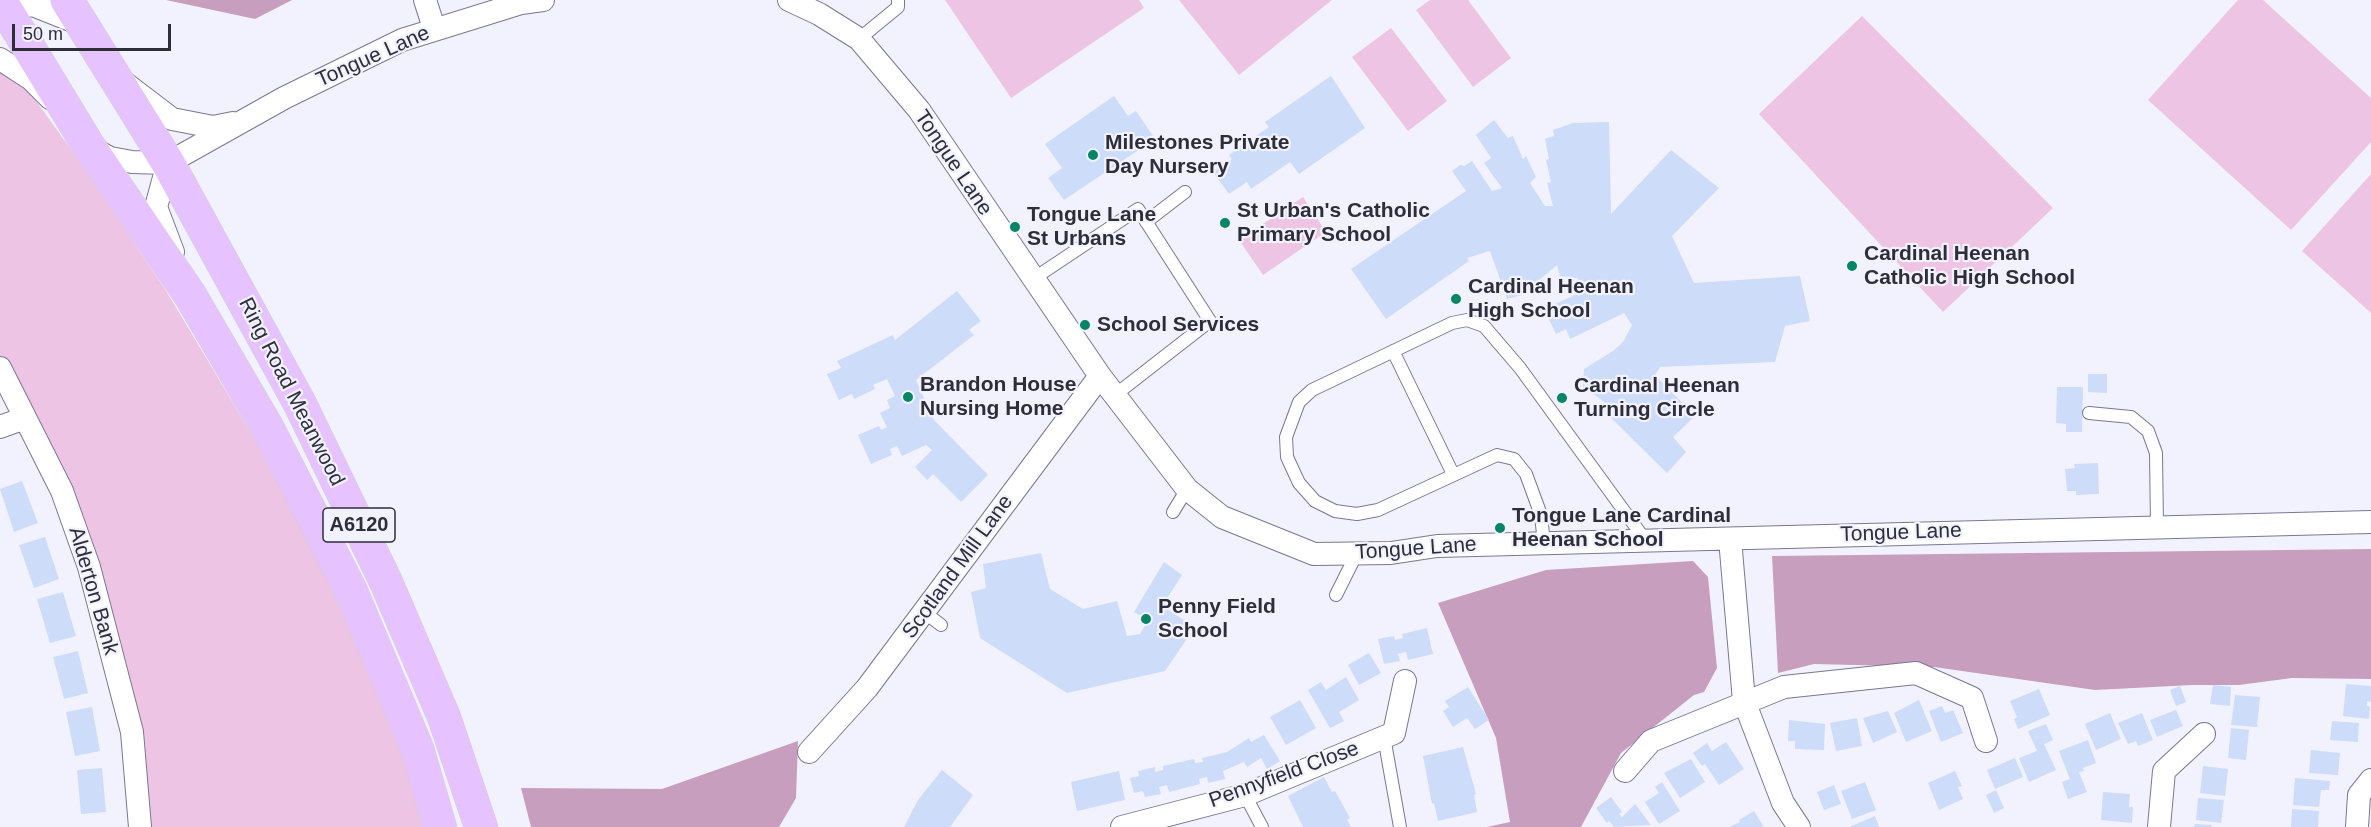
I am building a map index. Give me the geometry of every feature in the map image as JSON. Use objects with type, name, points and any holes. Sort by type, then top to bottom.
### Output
[{"type":"highway","name":"A6120","points":[[4,5],[80,132]]},
{"type":"highway","name":"A6120","points":[[75,12],[168,163]]},
{"type":"highway","name":"Ring Road Meanwood","points":[[80,132],[190,295],[267,427],[351,591],[417,748],[440,827]]},
{"type":"highway","name":"Ring Road Meanwood","points":[[168,163],[295,394],[386,582],[444,717],[481,827]]},
{"type":"street","points":[[425,0],[434,28]]},
{"type":"street","name":"Tongue Lane","points":[[168,163],[284,98],[402,40],[434,28],[521,3],[543,0]]},
{"type":"street","name":"Tongue Lane","points":[[789,0],[819,14],[859,39],[919,110],[1100,376],[1187,489],[1222,517],[1314,554],[1391,553],[1437,546],[2371,522]]},
{"type":"street","points":[[4,5],[33,5],[75,12]]},
{"type":"street","points":[[0,59],[31,79],[80,132],[110,158],[132,162],[168,163]]},
{"type":"street","name":"Tongue Lane","points":[[117,78],[172,119],[213,127],[245,121]]},
{"type":"street","name":"Ring Road Meanwood","points":[[168,163],[156,207],[190,295]]},
{"type":"street","name":"Alderton Bank","points":[[0,368],[62,491],[89,567],[132,732],[140,827]]},
{"type":"street","name":"Scotland Mill Lane","points":[[809,752],[933,619],[1100,376]]},
{"type":"street","points":[[0,427],[25,418]]},
{"type":"street","points":[[1730,539],[1744,701],[1783,803],[1799,827]]},
{"type":"street","points":[[1625,771],[1651,741],[1744,701],[1784,687],[1916,673],[1972,698],[1986,741]]},
{"type":"street","name":"Pennyfield Close","points":[[1126,826],[1245,795],[1394,733],[1405,681]]},
{"type":"street","points":[[2159,827],[2164,771],[2204,734]]},
{"type":"street","points":[[2357,827],[2359,795],[2371,780]]},
{"type":"lane","points":[[859,39],[898,7],[898,0]]},
{"type":"lane","points":[[1146,222],[1185,192]]},
{"type":"lane","points":[[1033,279],[1138,209],[1210,321],[1115,395]]},
{"type":"lane","points":[[1544,544],[1541,515],[1526,474],[1514,459],[1497,455],[1378,510],[1357,514],[1335,511],[1315,501],[1299,483],[1287,457],[1286,437],[1299,402],[1312,390],[1452,322],[1467,320],[1484,326],[1520,369],[1646,541]]},
{"type":"lane","points":[[1393,351],[1453,474]]},
{"type":"lane","points":[[2089,413],[2131,417],[2148,431],[2156,453],[2157,527]]},
{"type":"lane","points":[[1173,512],[1187,489]]},
{"type":"lane","points":[[1336,595],[1358,554]]},
{"type":"lane","points":[[1384,737],[1400,827]]},
{"type":"lane","points":[[1245,795],[1262,827]]},
{"type":"shaded area","points":[[166,0],[292,0],[255,19]]},
{"type":"shaded area","points":[[945,0],[1139,0],[1144,8],[1011,98]]},
{"type":"shaded area","points":[[1179,0],[1332,0],[1239,75]]},
{"type":"shaded area","points":[[1430,0],[1468,0],[1511,58],[1473,87],[1416,10]]},
{"type":"shaded area","points":[[2238,0],[2263,0],[2371,98],[2371,142],[2291,230],[2148,100]]},
{"type":"shaded area","points":[[1862,16],[2053,208],[1943,312],[1759,114]]},
{"type":"shaded area","points":[[1391,28],[1447,101],[1408,131],[1352,57]]},
{"type":"shaded area","points":[[0,71],[26,87],[78,159],[165,289],[254,438],[351,591],[440,827],[140,827],[89,567],[0,368]]},
{"type":"shaded area","points":[[2371,174],[2371,313],[2302,251]]},
{"type":"shaded area","points":[[1303,197],[1326,232],[1263,275],[1239,240]]},
{"type":"shaded area","points":[[2371,549],[2371,679],[2292,678],[2239,685],[2095,690],[1934,667],[1814,664],[1778,673],[1772,556]]},
{"type":"shaded area","points":[[1693,561],[1708,577],[1717,668],[1704,692],[1694,695],[1621,753],[1581,827],[1487,827],[1510,822],[1496,738],[1438,603],[1546,570]]},
{"type":"shaded area","points":[[798,741],[796,798],[779,827],[531,827],[521,788],[662,789]]},
{"type":"building","points":[[1331,76],[1365,128],[1299,174],[1290,162],[1251,189],[1247,182],[1229,194],[1213,172],[1232,159],[1229,155],[1269,127],[1265,122]]},
{"type":"building","name":"Milestones Private Day Nursery","points":[[1114,96],[1128,116],[1136,111],[1155,139],[1064,200],[1048,178],[1062,168],[1045,144]]},
{"type":"building","points":[[1494,120],[1508,138],[1513,136],[1523,159],[1526,156],[1536,177],[1530,183],[1545,206],[1553,206],[1547,183],[1551,182],[1546,160],[1549,159],[1545,139],[1554,136],[1553,130],[1573,123],[1609,122],[1611,214],[1671,150],[1719,188],[1672,236],[1694,283],[1800,276],[1810,321],[1785,326],[1775,362],[1660,367],[1655,375],[1695,416],[1673,437],[1686,452],[1667,473],[1603,410],[1608,405],[1583,386],[1584,369],[1623,342],[1632,325],[1624,313],[1570,339],[1566,329],[1556,334],[1544,309],[1586,290],[1577,278],[1560,276],[1557,265],[1538,281],[1544,285],[1532,289],[1533,292],[1507,299],[1490,251],[1467,258],[1469,261],[1386,319],[1351,269],[1466,191],[1452,171],[1460,165],[1464,166],[1472,161],[1492,191],[1502,188],[1484,163],[1491,158],[1476,135]]},
{"type":"building","name":"Brandon House Nursing Home","points":[[957,291],[981,321],[969,330],[974,335],[916,380],[934,420],[988,475],[961,502],[933,474],[927,480],[915,467],[932,450],[926,445],[902,456],[897,446],[890,449],[892,455],[871,464],[858,435],[879,426],[881,430],[887,427],[880,413],[890,408],[887,400],[895,396],[887,379],[873,385],[875,389],[854,399],[852,394],[839,400],[827,374],[841,368],[837,361],[893,335],[895,340]]},
{"type":"building","points":[[2088,374],[2107,374],[2107,393],[2088,392]]},
{"type":"building","points":[[2057,387],[2083,387],[2082,432],[2066,432],[2066,424],[2056,423]]},
{"type":"building","points":[[2098,463],[2099,494],[2076,495],[2076,491],[2067,491],[2065,469],[2075,468],[2074,464]]},
{"type":"building","points":[[22,481],[38,523],[14,532],[0,489]]},
{"type":"building","points":[[45,537],[59,579],[34,588],[19,545]]},
{"type":"building","points":[[1041,553],[1050,589],[1083,609],[1117,601],[1127,636],[1140,634],[1148,620],[1134,612],[1164,562],[1182,575],[1162,606],[1195,627],[1165,671],[1067,693],[980,638],[971,592],[986,588],[983,564]]},
{"type":"building","points":[[63,592],[76,636],[50,643],[37,599]]},
{"type":"building","points":[[1427,628],[1433,654],[1408,660],[1406,652],[1398,654],[1400,661],[1384,664],[1378,639],[1394,636],[1395,640],[1403,638],[1402,634]]},
{"type":"building","points":[[78,651],[88,693],[64,699],[53,657]]},
{"type":"building","points":[[1369,653],[1381,673],[1359,685],[1348,665]]},
{"type":"building","points":[[1346,677],[1359,700],[1339,712],[1344,721],[1330,728],[1308,690],[1321,682],[1326,690]]},
{"type":"building","points":[[2346,684],[2371,686],[2371,702],[2367,701],[2367,706],[2370,706],[2369,719],[2343,716]]},
{"type":"building","points":[[2213,685],[2231,687],[2230,706],[2210,704]]},
{"type":"building","points":[[2180,686],[2186,702],[2176,706],[2170,690]]},
{"type":"building","points":[[1468,687],[1489,720],[1475,729],[1467,718],[1453,727],[1443,711],[1449,707],[1445,701]]},
{"type":"building","points":[[2039,689],[2050,715],[2018,729],[2014,719],[2017,717],[2010,701]]},
{"type":"building","points":[[2235,695],[2260,697],[2257,727],[2231,725]]},
{"type":"building","points":[[1300,700],[1316,728],[1286,745],[1270,717]]},
{"type":"building","points":[[1919,700],[1932,731],[1906,742],[1894,713]]},
{"type":"building","points":[[1942,706],[1945,713],[1953,710],[1963,733],[1941,742],[1929,711]]},
{"type":"building","points":[[92,707],[100,751],[75,756],[66,712]]},
{"type":"building","points":[[2176,710],[2183,726],[2157,737],[2150,720]]},
{"type":"building","points":[[1888,711],[1897,732],[1873,743],[1863,718]]},
{"type":"building","points":[[2110,713],[2121,739],[2096,750],[2085,724]]},
{"type":"building","points":[[2142,713],[2153,740],[2138,746],[2136,741],[2128,744],[2118,723]]},
{"type":"building","points":[[1857,718],[1862,746],[1836,751],[1830,723]]},
{"type":"building","points":[[1789,720],[1825,724],[1824,750],[1795,749],[1795,741],[1788,741]]},
{"type":"building","points":[[2332,721],[2359,723],[2358,742],[2330,740]]},
{"type":"building","points":[[2046,724],[2053,740],[2044,744],[2056,770],[2029,782],[2019,758],[2037,751],[2028,731]]},
{"type":"building","points":[[2231,728],[2249,730],[2246,760],[2228,758]]},
{"type":"building","points":[[1264,735],[1280,761],[1267,769],[1261,758],[1247,767],[1244,762],[1223,771],[1225,779],[1208,783],[1207,777],[1199,779],[1200,784],[1169,792],[1167,785],[1159,787],[1161,794],[1145,797],[1143,791],[1134,793],[1130,778],[1139,776],[1138,771],[1155,767],[1155,772],[1163,770],[1163,766],[1194,759],[1195,763],[1203,762],[1202,758],[1227,752],[1249,738],[1251,742]]},
{"type":"building","points":[[2088,740],[2096,763],[2079,772],[2087,792],[2068,799],[2062,782],[2070,779],[2059,751]]},
{"type":"building","points":[[1726,742],[1744,769],[1719,785],[1705,764],[1702,766],[1693,753],[1707,743],[1712,751]]},
{"type":"building","points":[[1463,747],[1476,794],[1474,795],[1477,812],[1438,821],[1434,803],[1432,804],[1423,756]]},
{"type":"building","points":[[2311,750],[2340,753],[2338,775],[2309,773]]},
{"type":"building","points":[[2015,758],[2023,777],[1995,789],[1987,770]]},
{"type":"building","points":[[1691,759],[1705,782],[1680,798],[1664,773]]},
{"type":"building","points":[[2203,766],[2228,769],[2225,796],[2200,793]]},
{"type":"building","points":[[102,768],[106,812],[81,814],[77,770]]},
{"type":"building","points":[[942,770],[973,795],[950,827],[904,827],[918,800]]},
{"type":"building","points":[[1119,771],[1125,800],[1077,811],[1071,782]]},
{"type":"building","points":[[1955,771],[1962,786],[1958,787],[1963,799],[1939,810],[1928,783]]},
{"type":"building","points":[[1324,777],[1350,818],[1347,820],[1351,827],[1303,827],[1288,796]]},
{"type":"building","points":[[2295,778],[2330,781],[2329,790],[2321,790],[2319,807],[2293,805]]},
{"type":"building","points":[[1662,782],[1680,811],[1659,824],[1645,802],[1659,793],[1655,787]]},
{"type":"building","points":[[1865,782],[1876,810],[1852,819],[1841,791]]},
{"type":"building","points":[[1834,785],[1841,804],[1824,810],[1817,792]]},
{"type":"building","points":[[1996,790],[2004,808],[1994,813],[1986,795]]},
{"type":"building","points":[[2103,792],[2130,794],[2129,807],[2133,807],[2132,823],[2101,820]]},
{"type":"building","points":[[1611,797],[1622,812],[1619,814],[1622,817],[1635,804],[1651,825],[1614,827],[1609,821],[1607,823],[1596,808]]},
{"type":"building","points":[[2198,798],[2224,800],[2221,823],[2196,820]]},
{"type":"building","points":[[2292,809],[2319,811],[2318,827],[2291,827]]},
{"type":"building","points":[[1754,811],[1764,827],[1729,827],[1740,822],[1739,820]]},
{"type":"building","points":[[1875,816],[1879,827],[1849,827]]},
{"type":"building","points":[[2195,824],[2212,825],[2211,827],[2194,827]]},
{"type":"place","name":"Milestones Private Day Nursery","points":[[1093,155]]},
{"type":"place","name":"St Urban's Catholic Primary School","points":[[1225,223]]},
{"type":"place","name":"Tongue Lane St Urbans","points":[[1015,227]]},
{"type":"place","name":"Cardinal Heenan Catholic High School","points":[[1852,266]]},
{"type":"place","name":"Cardinal Heenan High School","points":[[1456,299]]},
{"type":"place","name":"School Services","points":[[1085,325]]},
{"type":"place","name":"Brandon House Nursing Home","points":[[908,397]]},
{"type":"place","name":"Cardinal Heenan Turning Circle","points":[[1562,398]]},
{"type":"place","name":"Tongue Lane Cardinal Heenan School","points":[[1500,528]]},
{"type":"place","name":"Penny Field School","points":[[1146,619]]}]
